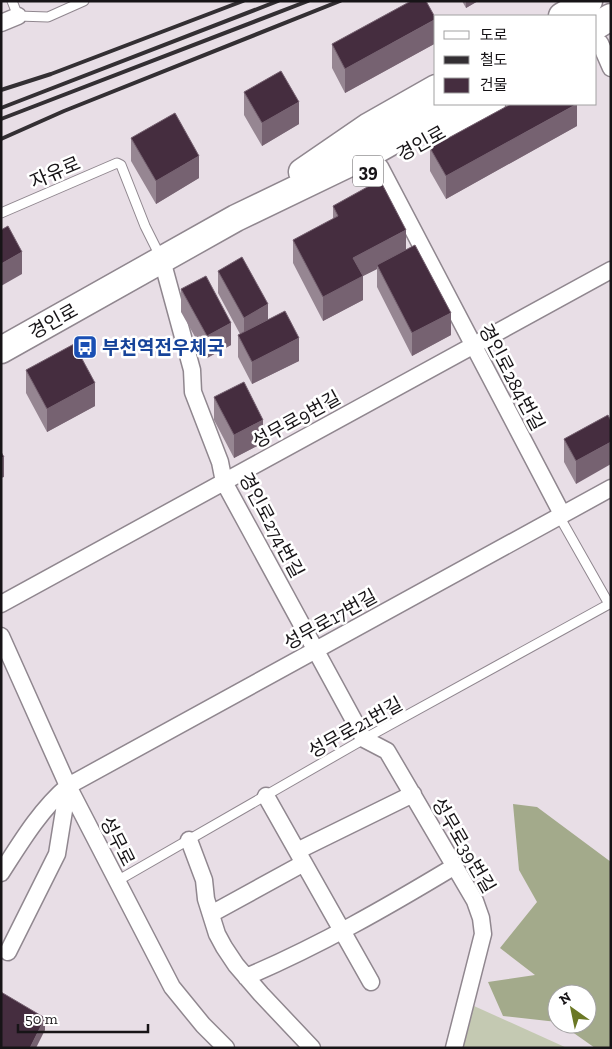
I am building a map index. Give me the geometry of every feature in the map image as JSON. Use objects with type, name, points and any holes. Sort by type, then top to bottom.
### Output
[{"type":"main road","points":[[564,15],[588,1]]},
{"type":"main road","points":[[600,37],[611,17]]},
{"type":"main road","name":"경인로","points":[[236,218],[369,126],[434,89]]},
{"type":"main road","name":"경인로","points":[[1,350],[236,218],[373,152],[456,105]]},
{"type":"main road","name":"경인로","points":[[236,218],[380,167],[490,105]]},
{"type":"street","points":[[1,23],[15,9]]},
{"type":"street","points":[[600,37],[611,68]]},
{"type":"street","name":"경인로284번길","points":[[380,167],[562,514]]},
{"type":"street","name":"경인로274번길","points":[[162,260],[192,370],[193,392],[220,462],[224,482],[317,649],[364,740]]},
{"type":"street","name":"성무로9번길","points":[[1,604],[611,270]]},
{"type":"street","name":"성무로17번길","points":[[1,873],[43,811],[68,786],[611,488]]},
{"type":"street","name":"성무로","points":[[1,636],[68,786],[172,987],[203,1025],[226,1048]]},
{"type":"street","name":"성무로39번길","points":[[364,740],[387,751],[475,901],[481,918],[483,934],[454,1048]]},
{"type":"street","points":[[8,952],[57,854],[68,786]]},
{"type":"street","points":[[211,914],[300,857],[412,794]]},
{"type":"street","points":[[266,796],[371,982]]},
{"type":"street","points":[[188,840],[204,880],[206,899],[220,941],[236,965],[260,994],[312,1048]]},
{"type":"street","points":[[246,977],[298,955],[393,904],[455,866]]},
{"type":"lane","points":[[15,9],[48,17],[84,1]]},
{"type":"lane","name":"자유로","points":[[1,213],[117,163],[121,165],[145,226],[162,260]]},
{"type":"lane","name":"경인로284번길","points":[[562,514],[563,523],[610,604]]},
{"type":"lane","name":"성무로21번길","points":[[117,881],[364,740],[610,604]]},
{"type":"green space","points":[[513,804],[537,807],[611,862],[611,1048],[595,1048],[575,1034],[597,1034],[597,984],[547,984],[547,1021],[503,1016],[488,982],[535,975],[500,948],[537,902],[519,870]]},
{"type":"green space","points":[[474,1006],[567,1048],[462,1048]]},
{"type":"building","points":[[411,1],[426,1],[434,15],[434,20],[345,69],[332,44]]},
{"type":"building","points":[[281,71],[299,102],[262,123],[244,92]]},
{"type":"building","points":[[509,105],[575,105],[446,176],[430,148]]},
{"type":"building","points":[[175,113],[199,156],[156,181],[131,138]]},
{"type":"building","points":[[380,180],[406,230],[353,258],[363,276],[323,297],[293,240],[338,216],[333,206]]},
{"type":"building","points":[[8,226],[22,252],[1,264],[1,230]]},
{"type":"building","points":[[415,245],[451,313],[412,333],[377,265]]},
{"type":"building","points":[[242,257],[268,304],[244,318],[218,271]]},
{"type":"building","points":[[206,276],[231,323],[207,336],[181,289]]},
{"type":"building","points":[[285,311],[299,338],[252,362],[238,335]]},
{"type":"building","points":[[74,344],[95,383],[47,409],[26,370]]},
{"type":"building","points":[[244,382],[263,420],[234,435],[214,397]]},
{"type":"building","points":[[608,415],[611,421],[611,442],[576,461],[564,439]]},
{"type":"building","points":[[1,992],[45,1018],[30,1048],[1,1048]]},
{"type":"railway","points":[[1,90],[51,74],[243,1]]},
{"type":"railway","points":[[1,108],[278,1]]},
{"type":"railway","points":[[1,119],[308,1]]},
{"type":"railway","points":[[1,139],[64,111],[340,1]]},
{"type":"place","name":"부천역전우체국","points":[[85,347]]}]
